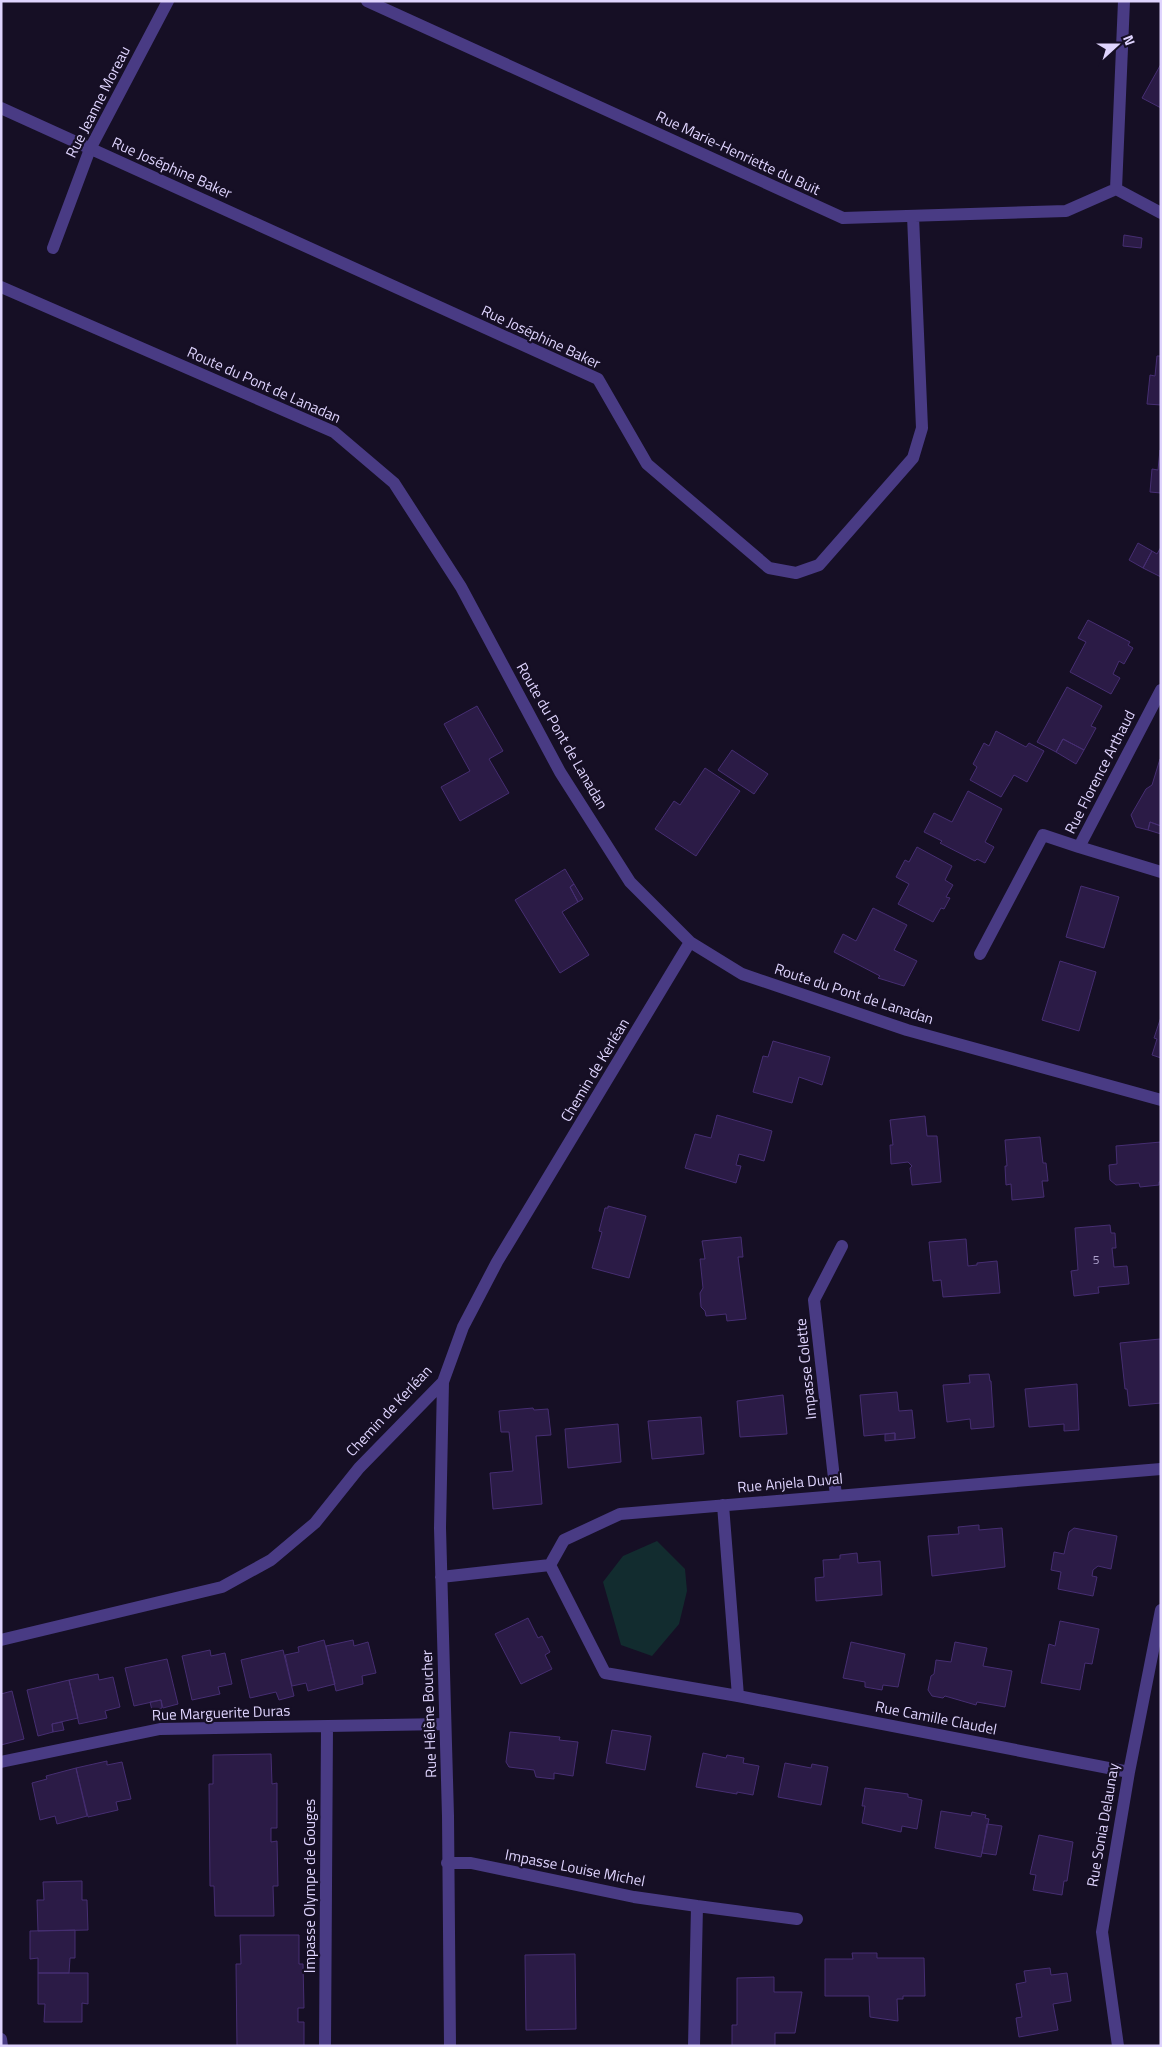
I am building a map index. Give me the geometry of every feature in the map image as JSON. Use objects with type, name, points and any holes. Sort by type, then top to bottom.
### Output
[{"type":"street","name":"Rue Jeanne Moreau","points":[[52,248],[90,149],[168,1]]},
{"type":"street","name":"Rue Marie-Henriette du Buit","points":[[367,1],[843,218],[1066,211],[1116,189]]},
{"type":"street","points":[[1124,1],[1116,189],[1161,213]]},
{"type":"street","name":"Rue Joséphine Baker","points":[[1,108],[598,379],[647,464],[769,568],[796,573],[819,565],[913,458],[922,428],[913,216]]},
{"type":"street","name":"Route du Pont de Lanadan","points":[[1,287],[334,432],[394,483],[461,587],[560,772],[630,882],[690,942],[742,974],[907,1030],[1161,1100]]},
{"type":"street","name":"Rue Florence Arthaud","points":[[1161,690],[1079,847],[1161,872]]},
{"type":"street","points":[[980,954],[1043,835],[1079,847]]},
{"type":"street","name":"Chemin de Kerléan","points":[[1,1640],[222,1587],[247,1574],[295,1542],[316,1523],[358,1468],[443,1382],[463,1327],[497,1262],[690,942]]},
{"type":"street","name":"Impasse Colette","points":[[836,1496],[814,1300],[842,1246]]},
{"type":"street","name":"Rue Hélène Boucher","points":[[443,1382],[441,1576],[450,2046]]},
{"type":"street","name":"Rue Anjela Duval","points":[[550,1565],[564,1540],[620,1514],[1161,1469]]},
{"type":"street","points":[[723,1505],[738,1696]]},
{"type":"street","points":[[441,1576],[550,1565]]},
{"type":"street","name":"Rue Camille Claudel","points":[[550,1565],[605,1673],[738,1696],[1128,1772]]},
{"type":"street","name":"Rue Sonia Delaunay","points":[[1118,2046],[1102,1932],[1128,1772],[1161,1610]]},
{"type":"street","name":"Rue Marguerite Duras","points":[[1,1762],[160,1729],[445,1724]]},
{"type":"street","name":"Impasse Olympe de Gouges","points":[[325,2046],[327,1727]]},
{"type":"street","name":"Impasse Louise Michel","points":[[447,1863],[471,1863],[634,1897],[797,1919]]},
{"type":"street","points":[[694,2046],[697,1906]]},
{"type":"street","points":[[1,2039],[2,2046]]},
{"type":"green space","points":[[657,1541],[685,1569],[687,1591],[679,1624],[652,1656],[621,1645],[603,1582],[623,1556]]},
{"type":"building","points":[[1161,64],[1161,108],[1142,98]]},
{"type":"building","points":[[1124,235],[1142,238],[1141,248],[1123,246]]},
{"type":"building","points":[[1157,356],[1161,356],[1161,405],[1147,404],[1150,375],[1155,376]]},
{"type":"building","points":[[1160,450],[1161,493],[1150,492],[1152,469],[1158,470]]},
{"type":"building","points":[[1138,543],[1152,551],[1143,568],[1129,560]]},
{"type":"building","points":[[1161,547],[1161,577],[1143,568],[1152,551],[1157,554]]},
{"type":"building","points":[[1088,620],[1130,642],[1128,645],[1133,648],[1124,664],[1119,661],[1113,674],[1120,678],[1111,694],[1070,672],[1086,642],[1078,638]]},
{"type":"building","points":[[1067,687],[1102,706],[1091,726],[1096,728],[1084,750],[1063,739],[1056,752],[1037,742]]},
{"type":"building","points":[[477,706],[503,751],[489,759],[509,793],[460,821],[441,787],[470,771],[444,724]]},
{"type":"building","points":[[996,731],[1026,747],[1029,743],[1044,751],[1027,782],[1014,775],[1001,797],[970,780],[977,767],[973,764],[984,743],[989,746]]},
{"type":"building","points":[[1063,739],[1084,750],[1076,764],[1056,752]]},
{"type":"building","points":[[732,750],[768,774],[754,794],[718,770]]},
{"type":"building","points":[[1160,759],[1161,826],[1150,822],[1148,830],[1136,827],[1131,815],[1146,789],[1152,785]]},
{"type":"building","points":[[705,768],[740,791],[696,856],[655,829],[674,801],[680,805]]},
{"type":"building","points":[[968,791],[1002,809],[985,842],[994,847],[985,863],[977,859],[975,861],[940,843],[942,841],[924,832],[934,813],[952,822]]},
{"type":"building","points":[[1150,822],[1161,826],[1161,834],[1148,830]]},
{"type":"building","points":[[917,847],[952,866],[945,880],[953,885],[946,897],[950,898],[944,909],[941,908],[933,922],[898,904],[909,884],[896,877],[905,860],[909,862]]},
{"type":"building","points":[[565,869],[574,884],[570,887],[578,902],[562,912],[589,955],[560,973],[515,900]]},
{"type":"building","points":[[574,884],[583,899],[578,902],[570,887]]},
{"type":"building","points":[[1081,886],[1119,897],[1104,948],[1066,937]]},
{"type":"building","points":[[873,908],[907,925],[894,950],[917,961],[904,986],[878,978],[880,976],[834,952],[843,934],[856,941]]},
{"type":"building","points":[[1060,961],[1096,972],[1079,1031],[1042,1020]]},
{"type":"building","points":[[1161,1017],[1161,1058],[1152,1055],[1157,1039],[1154,1038]]},
{"type":"building","points":[[773,1041],[830,1057],[822,1085],[799,1077],[792,1103],[753,1092],[763,1056],[768,1057]]},
{"type":"building","points":[[717,1115],[772,1131],[764,1161],[739,1154],[736,1165],[741,1166],[736,1183],[685,1168],[695,1134],[711,1138]]},
{"type":"building","points":[[925,1116],[927,1136],[937,1136],[941,1182],[912,1185],[910,1168],[912,1166],[908,1162],[891,1164],[890,1145],[893,1145],[890,1120]]},
{"type":"building","points":[[1040,1137],[1043,1163],[1046,1163],[1048,1181],[1042,1181],[1044,1197],[1012,1200],[1011,1184],[1006,1185],[1005,1140]]},
{"type":"building","points":[[1161,1142],[1161,1182],[1159,1182],[1159,1185],[1140,1187],[1139,1183],[1116,1185],[1110,1180],[1109,1165],[1117,1164],[1116,1146]]},
{"type":"building","points":[[608,1206],[646,1216],[629,1278],[592,1268],[602,1232],[599,1231],[605,1208],[608,1208]]},
{"type":"building","points":[[1110,1225],[1111,1233],[1115,1233],[1116,1248],[1112,1248],[1114,1267],[1127,1266],[1129,1284],[1098,1287],[1099,1293],[1074,1296],[1071,1271],[1078,1270],[1075,1228]]},
{"type":"building","points":[[741,1237],[743,1257],[738,1257],[746,1319],[727,1321],[726,1314],[706,1316],[705,1311],[701,1307],[700,1293],[703,1288],[700,1259],[705,1259],[702,1241]]},
{"type":"building","points":[[966,1239],[968,1266],[997,1261],[1000,1293],[943,1297],[941,1280],[933,1281],[929,1242]]},
{"type":"building","points":[[1160,1339],[1161,1403],[1129,1406],[1127,1389],[1125,1389],[1120,1343]]},
{"type":"building","points":[[989,1374],[994,1427],[971,1429],[970,1419],[947,1422],[943,1385],[970,1383],[969,1375]]},
{"type":"building","points":[[1077,1384],[1079,1430],[1064,1431],[1064,1424],[1029,1427],[1025,1389]]},
{"type":"building","points":[[897,1392],[899,1411],[912,1410],[915,1438],[895,1440],[895,1433],[864,1436],[860,1395]]},
{"type":"building","points":[[783,1395],[787,1434],[740,1437],[737,1401]]},
{"type":"building","points":[[533,1408],[534,1410],[548,1409],[551,1435],[536,1436],[542,1504],[493,1509],[490,1473],[513,1471],[509,1432],[501,1432],[499,1411]]},
{"type":"building","points":[[701,1417],[704,1454],[652,1459],[648,1421]]},
{"type":"building","points":[[618,1424],[621,1462],[568,1468],[565,1429]]},
{"type":"building","points":[[895,1433],[895,1440],[885,1441],[885,1434]]},
{"type":"building","points":[[979,1525],[979,1530],[1002,1528],[1005,1567],[932,1576],[928,1536],[959,1534],[958,1527]]},
{"type":"building","points":[[1074,1528],[1117,1536],[1111,1569],[1098,1566],[1093,1570],[1092,1576],[1097,1577],[1093,1596],[1058,1589],[1061,1572],[1051,1570],[1054,1552],[1064,1554],[1069,1532]]},
{"type":"building","points":[[857,1553],[858,1563],[880,1561],[882,1595],[816,1601],[815,1578],[824,1577],[823,1560],[840,1559],[840,1555]]},
{"type":"building","points":[[528,1618],[538,1638],[542,1636],[550,1652],[545,1655],[552,1669],[521,1684],[495,1634]]},
{"type":"building","points":[[1060,1621],[1099,1629],[1092,1664],[1085,1663],[1080,1690],[1041,1683],[1049,1644],[1055,1646]]},
{"type":"building","points":[[324,1640],[335,1684],[308,1691],[306,1683],[292,1686],[285,1655],[299,1652],[298,1647]]},
{"type":"building","points":[[353,1640],[354,1646],[368,1642],[376,1673],[362,1676],[363,1684],[336,1691],[326,1646]]},
{"type":"building","points":[[851,1642],[905,1654],[898,1687],[883,1685],[882,1690],[865,1687],[865,1682],[843,1678]]},
{"type":"building","points":[[955,1642],[987,1648],[983,1666],[1012,1671],[1005,1707],[977,1702],[976,1705],[945,1696],[943,1698],[932,1696],[928,1690],[931,1676],[934,1674],[936,1660],[951,1662]]},
{"type":"building","points":[[210,1650],[211,1656],[225,1653],[232,1684],[218,1687],[220,1694],[192,1700],[182,1656]]},
{"type":"building","points":[[283,1650],[294,1696],[279,1700],[276,1692],[250,1698],[241,1660]]},
{"type":"building","points":[[167,1659],[178,1704],[163,1708],[161,1700],[134,1706],[125,1668]]},
{"type":"building","points":[[98,1674],[99,1680],[113,1677],[120,1707],[105,1711],[107,1718],[79,1724],[69,1680]]},
{"type":"building","points":[[69,1680],[78,1718],[52,1724],[53,1732],[38,1736],[27,1690]]},
{"type":"building","points":[[12,1691],[24,1739],[1,1745],[1,1694]]},
{"type":"building","points":[[161,1700],[162,1708],[152,1710],[150,1702]]},
{"type":"building","points":[[62,1722],[64,1730],[53,1732],[52,1724]]},
{"type":"building","points":[[612,1730],[651,1736],[645,1770],[606,1763]]},
{"type":"building","points":[[510,1732],[560,1737],[559,1740],[578,1742],[573,1776],[554,1773],[554,1779],[536,1777],[534,1770],[509,1767],[506,1762]]},
{"type":"building","points":[[703,1753],[726,1758],[727,1755],[744,1758],[743,1763],[759,1766],[753,1795],[696,1787]]},
{"type":"building","points":[[271,1754],[272,1784],[277,1783],[277,1828],[271,1828],[271,1842],[277,1841],[278,1886],[273,1886],[274,1916],[215,1916],[214,1886],[210,1886],[209,1784],[213,1784],[213,1755]]},
{"type":"building","points":[[107,1761],[107,1765],[122,1762],[131,1799],[116,1802],[118,1810],[88,1817],[76,1768]]},
{"type":"building","points":[[785,1763],[811,1768],[812,1764],[828,1767],[821,1805],[778,1797]]},
{"type":"building","points":[[76,1768],[87,1816],[57,1824],[55,1816],[40,1820],[32,1783],[47,1779],[46,1776]]},
{"type":"building","points":[[865,1788],[908,1794],[908,1797],[922,1800],[917,1829],[902,1826],[901,1832],[862,1823],[865,1806],[862,1806]]},
{"type":"building","points":[[941,1811],[971,1816],[972,1812],[986,1815],[985,1818],[989,1819],[981,1857],[935,1848]]},
{"type":"building","points":[[987,1824],[1002,1826],[996,1855],[982,1853]]},
{"type":"building","points":[[1039,1835],[1073,1842],[1067,1881],[1064,1881],[1062,1895],[1033,1890],[1036,1875],[1030,1874]]},
{"type":"building","points":[[82,1881],[82,1900],[87,1900],[88,1930],[38,1931],[37,1900],[44,1900],[43,1882]]},
{"type":"building","points":[[75,1930],[75,1958],[70,1958],[69,1973],[38,1973],[38,1958],[30,1959],[30,1931]]},
{"type":"building","points":[[240,1935],[299,1935],[299,1964],[303,1964],[304,2008],[298,2008],[298,2022],[304,2022],[304,2046],[237,2046],[236,1964],[241,1964]]},
{"type":"building","points":[[852,1953],[877,1953],[877,1958],[924,1958],[925,1996],[903,1996],[903,1999],[897,1999],[898,2021],[870,2017],[869,1996],[825,1996],[825,1959],[853,1959]]},
{"type":"building","points":[[575,1954],[576,2029],[526,2030],[525,1955]]},
{"type":"building","points":[[1050,1968],[1051,1975],[1067,1973],[1071,2001],[1053,2004],[1058,2030],[1019,2037],[1016,2018],[1022,2017],[1016,1984],[1026,1982],[1024,1971]]},
{"type":"building","points":[[38,1973],[88,1973],[88,2004],[82,2003],[82,2022],[44,2022],[45,2004],[38,2004]]},
{"type":"building","points":[[774,1977],[774,1992],[802,1992],[795,2033],[775,2033],[775,2046],[732,2046],[732,2025],[737,2025],[737,1978]]}]
